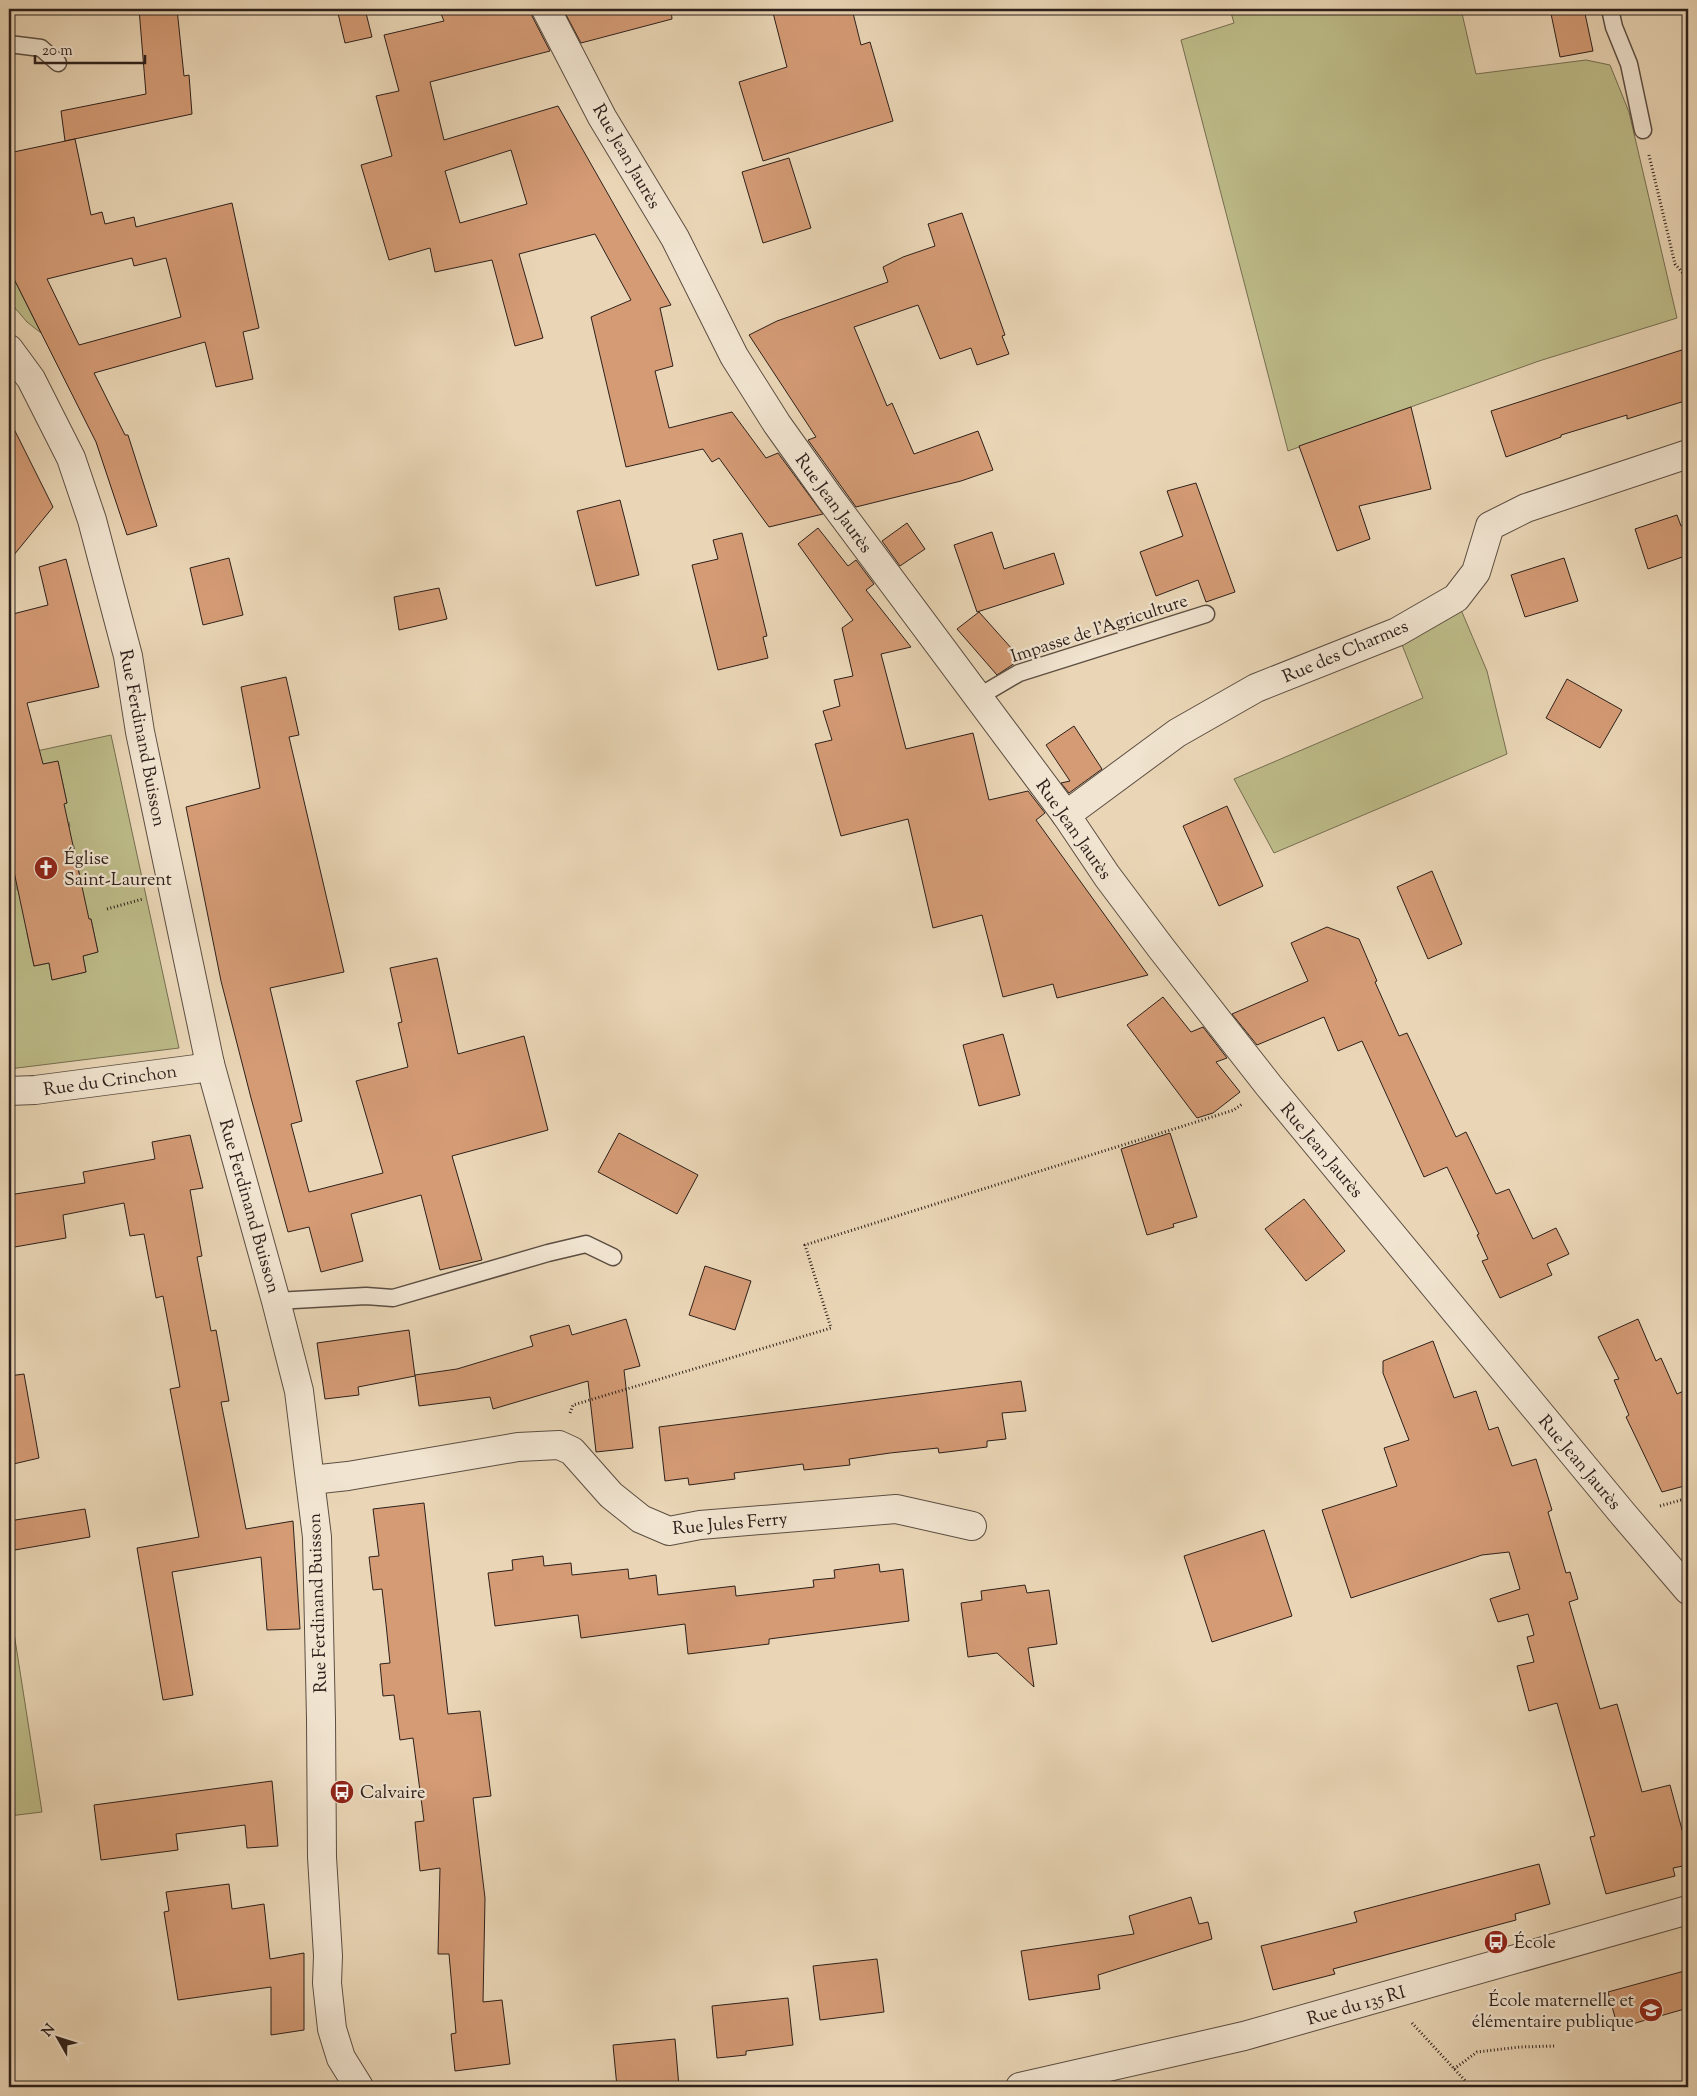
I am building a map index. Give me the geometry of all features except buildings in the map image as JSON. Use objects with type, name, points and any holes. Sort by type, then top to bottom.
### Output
[{"type":"street","name":"Rue Jean Jaurès","points":[[546,9],[602,117],[675,238],[734,356],[777,424],[829,497],[1066,815],[1107,876],[1268,1086],[1610,1499],[1688,1590]]},
{"type":"street","name":"Rue Ferdinand Buisson","points":[[9,350],[31,379],[71,458],[92,520],[128,656],[140,732],[210,1064],[299,1391],[317,1537],[322,1857],[328,1956],[327,1983],[332,2029],[341,2058],[354,2085]]},
{"type":"street","name":"Rue des Charmes","points":[[1066,815],[1176,733],[1248,693],[1397,632],[1456,598],[1476,572],[1490,526],[1526,508],[1688,454]]},
{"type":"street","name":"Rue du Crinchon","points":[[9,1091],[35,1090],[146,1074],[196,1069],[210,1064]]},
{"type":"street","points":[[311,1480],[348,1476],[518,1447],[559,1445]]},
{"type":"street","name":"Rue Jules Ferry","points":[[559,1445],[572,1451],[611,1495],[626,1507],[641,1518],[669,1531],[700,1525],[896,1509],[972,1526]]},
{"type":"street","name":"Rue du 135 RI","points":[[1020,2087],[1244,2036],[1688,1910]]},
{"type":"lane","points":[[1610,9],[1614,28],[1629,64],[1643,130]]},
{"type":"lane","points":[[9,44],[41,48],[58,63]]},
{"type":"lane","name":"Impasse de l'Agriculture","points":[[978,697],[1018,673],[1206,614]]},
{"type":"lane","points":[[276,1302],[366,1296],[393,1298],[548,1253],[586,1244],[613,1257]]},
{"type":"path","points":[[1643,130],[1675,264],[1688,279]]},
{"type":"path","points":[[559,1445],[573,1405],[830,1328],[805,1246],[1234,1110],[1268,1086]]},
{"type":"path","points":[[1410,2022],[1471,2087]]},
{"type":"path","points":[[1454,2069],[1477,2052],[1520,2047],[1555,2046]]},
{"type":"shaded area","points":[[1230,9],[1461,9],[1476,74],[1586,60],[1610,65],[1629,112],[1677,318],[1539,361],[1288,451],[1181,40],[1234,23]]},
{"type":"shaded area","points":[[9,269],[41,333],[27,322],[9,301]]},
{"type":"shaded area","points":[[1456,598],[1487,671],[1507,754],[1274,853],[1234,779],[1423,698],[1397,632]]},
{"type":"shaded area","points":[[111,735],[179,1048],[9,1069],[9,842],[12,841],[21,884],[17,885],[17,890],[23,889],[32,932],[27,933],[34,966],[49,963],[52,980],[86,972],[83,956],[98,952],[91,919],[85,920],[81,901],[85,900],[75,878],[80,876],[79,871],[74,872],[71,852],[75,851],[74,846],[69,847],[66,829],[70,827],[69,822],[65,824],[61,804],[67,803],[58,762],[41,765],[12,764],[9,769],[9,757]]},
{"type":"shaded area","points":[[9,1601],[42,1812],[9,1816]]},
{"type":"place","name":"Église Saint-Laurent","points":[[46,868]]},
{"type":"place","name":"Calvaire","points":[[342,1792]]},
{"type":"place","name":"École","points":[[1496,1942]]},
{"type":"place","name":"École maternelle et élémentaire publique","points":[[1651,2010]]}]
